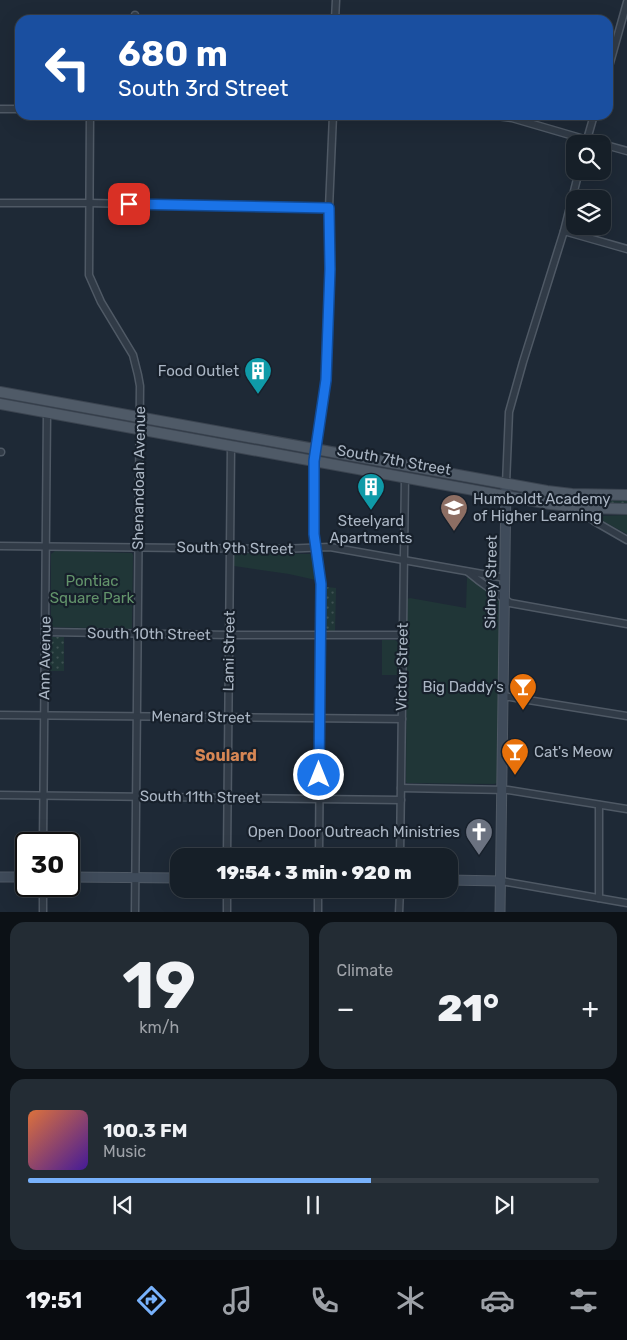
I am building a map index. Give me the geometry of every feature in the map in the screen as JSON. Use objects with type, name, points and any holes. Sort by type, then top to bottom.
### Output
[{"type":"main road","name":"South 7th Street","points":[[0,392],[547,491],[572,494],[627,495]]},
{"type":"main road","name":"South 7th Street","points":[[0,404],[577,508]]},
{"type":"main road","points":[[577,508],[627,509]]},
{"type":"street","points":[[335,15],[336,0]]},
{"type":"street","points":[[613,51],[627,2]]},
{"type":"street","points":[[0,109],[15,109]]},
{"type":"street","name":"Shenandoah Avenue","points":[[90,120],[90,275],[101,302],[132,355],[140,386],[135,912]]},
{"type":"street","points":[[318,848],[321,584],[314,534],[314,461],[326,380],[333,120]]},
{"type":"street","points":[[518,120],[566,136]]},
{"type":"street","points":[[588,135],[593,120]]},
{"type":"street","points":[[611,147],[627,151]]},
{"type":"street","name":"Sidney Street","points":[[500,912],[506,484],[509,412],[564,231],[577,180]]},
{"type":"street","points":[[0,203],[329,208]]},
{"type":"street","points":[[564,231],[627,249]]},
{"type":"street","name":"Ann Avenue","points":[[43,832],[47,413]]},
{"type":"street","name":"Lami Street","points":[[228,848],[230,446]]},
{"type":"street","name":"Victor Street","points":[[400,848],[404,478]]},
{"type":"street","name":"South 7th Street","points":[[577,508],[594,521],[627,540]]},
{"type":"street","name":"South 9th Street","points":[[0,546],[280,549],[330,547],[505,578]]},
{"type":"street","name":"South 9th Street","points":[[468,571],[505,599],[518,605],[627,624]]},
{"type":"street","name":"South 10th Street","points":[[45,632],[403,635]]},
{"type":"street","points":[[503,696],[627,716]]},
{"type":"street","name":"Menard Street","points":[[0,715],[402,719]]},
{"type":"street","points":[[401,788],[502,789],[627,809]]},
{"type":"street","name":"South 11th Street","points":[[0,795],[401,800]]},
{"type":"street","points":[[599,805],[599,898]]},
{"type":"street","points":[[0,877],[15,877]]},
{"type":"street","points":[[80,877],[170,878]]},
{"type":"street","points":[[458,880],[501,881],[627,903]]},
{"type":"street","points":[[43,897],[43,912]]},
{"type":"street","points":[[227,898],[227,912]]},
{"type":"street","points":[[318,898],[318,912]]},
{"type":"street","points":[[400,898],[400,912]]},
{"type":"green space","points":[[521,492],[569,499],[627,498],[627,504],[580,504],[521,494]]},
{"type":"green space","points":[[627,515],[627,534],[601,520],[598,516]]},
{"type":"green space","name":"Pontiac Square Park","points":[[55,551],[132,553],[132,628],[51,627],[51,554]]},
{"type":"green space","points":[[236,553],[310,554],[316,580],[234,566],[234,555]]},
{"type":"green space","points":[[468,577],[500,599],[497,783],[407,783],[407,599],[466,608]]},
{"type":"green space","points":[[326,587],[336,588],[335,631],[329,631],[325,627]]},
{"type":"green space","points":[[52,637],[64,637],[64,671],[50,671],[50,639]]},
{"type":"green space","points":[[382,640],[395,640],[398,642],[397,675],[382,675]]},
{"type":"place","name":"Food Outlet","points":[[258,395]]},
{"type":"place","name":"Steelyard Apartments","points":[[371,511]]},
{"type":"place","name":"Humboldt Academy of Higher Learning","points":[[454,532]]},
{"type":"place","name":"Big Daddy's","points":[[523,711]]},
{"type":"place","name":"Cat's Meow","points":[[515,776]]},
{"type":"place","name":"Open Door Outreach Ministries","points":[[479,856]]},
{"type":"district","name":"Soulard","points":[[226,755]]},
{"type":"route","points":[[129,204],[329,208],[330,269],[326,380],[314,461],[314,534],[321,584],[319,775]]}]
